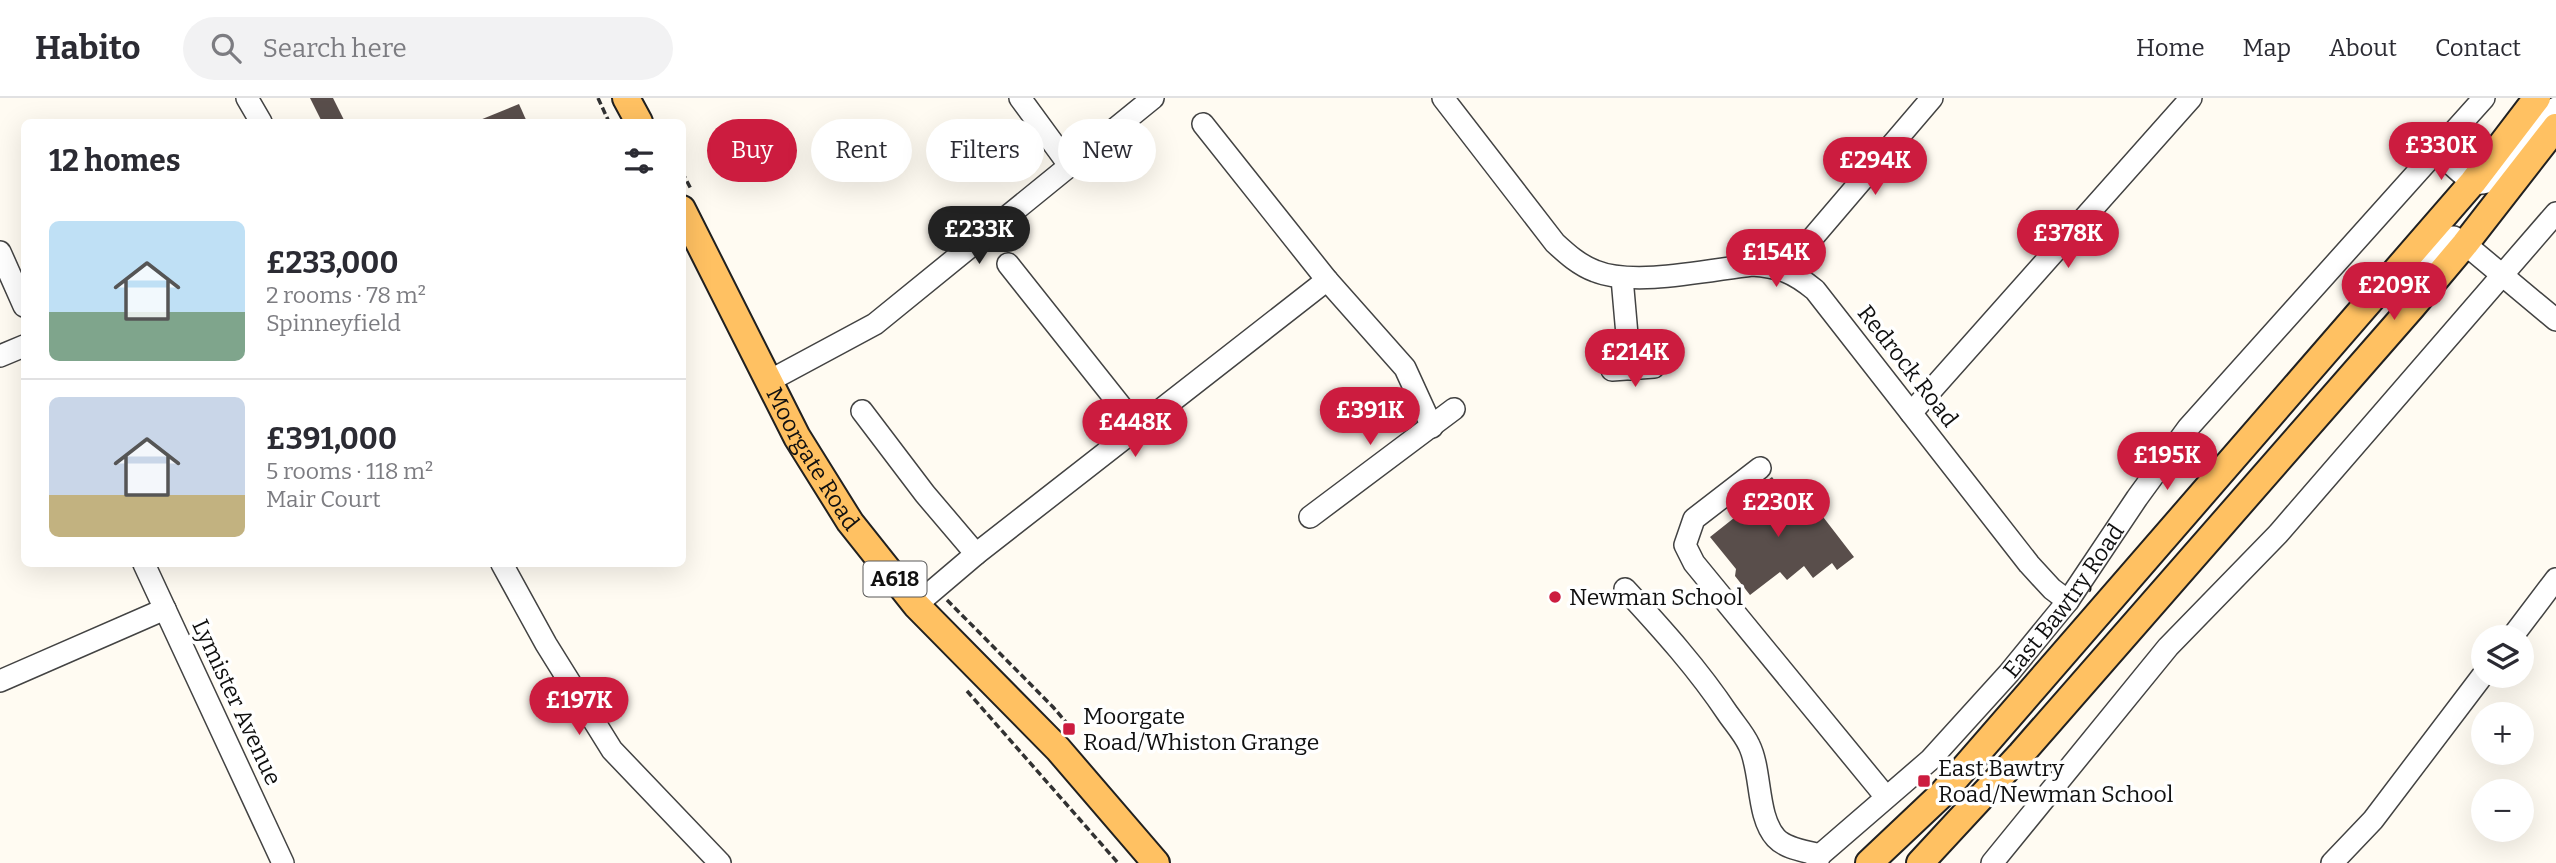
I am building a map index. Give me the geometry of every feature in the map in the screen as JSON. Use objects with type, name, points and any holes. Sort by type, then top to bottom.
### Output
[{"type":"main road","points":[[626,98],[637,119]]},
{"type":"main road","name":"East Bawtry Road","points":[[1869,863],[1941,795],[2473,182],[2537,98]]},
{"type":"main road","points":[[1920,863],[2030,744],[2465,244],[2556,127]]},
{"type":"main road","name":"Moorgate Road","points":[[689,202],[797,437],[850,522],[926,597],[1156,863]]},
{"type":"street","points":[[247,98],[259,119]]},
{"type":"street","points":[[1020,98],[1058,150]]},
{"type":"street","points":[[1127,119],[1153,98]]},
{"type":"street","name":"Redrock Road","points":[[1443,98],[1555,243],[1573,259],[1595,271],[1622,278],[1752,265],[1787,271],[1815,290],[2029,564],[2052,589],[2068,601]]},
{"type":"street","points":[[1787,271],[1802,249],[1931,98]]},
{"type":"street","points":[[1911,413],[2191,98]]},
{"type":"street","name":"East Bawtry Road","points":[[1819,859],[1930,760],[2010,673],[2068,601],[2188,428],[2484,98]]},
{"type":"street","points":[[2436,150],[2473,182],[2484,184],[2505,173],[2556,108]]},
{"type":"street","points":[[1203,124],[1327,280],[1405,368],[1432,426]]},
{"type":"street","points":[[769,381],[875,324],[1058,174]]},
{"type":"street","points":[[1992,863],[2168,647],[2278,534],[2556,213]]},
{"type":"street","name":"East Bawtry Road","points":[[2316,364],[2372,315],[2445,238],[2454,237],[2465,244]]},
{"type":"street","points":[[2465,244],[2556,320]]},
{"type":"street","points":[[0,252],[21,299]]},
{"type":"street","points":[[1008,264],[1139,429]]},
{"type":"street","points":[[1622,278],[1621,369],[1654,367]]},
{"type":"street","points":[[926,597],[976,554],[1327,280]]},
{"type":"street","points":[[0,356],[21,346]]},
{"type":"street","points":[[1310,517],[1454,409]]},
{"type":"street","points":[[862,411],[925,494],[976,554]]},
{"type":"street","points":[[1760,468],[1693,519],[1685,545],[1694,563],[1886,797]]},
{"type":"street","name":"Lymister Avenue","points":[[145,567],[283,863]]},
{"type":"street","points":[[504,567],[559,665],[612,750],[720,863]]},
{"type":"street","points":[[2521,625],[2556,579]]},
{"type":"street","points":[[1625,589],[1672,639],[1712,690],[1749,745],[1769,827],[1776,839],[1819,859]]},
{"type":"street","points":[[0,681],[164,609]]},
{"type":"street","points":[[2332,863],[2373,820],[2473,688]]},
{"type":"path","points":[[598,98],[608,119]]},
{"type":"path","points":[[926,597],[1053,706],[1078,737]]},
{"type":"building","points":[[310,98],[333,98],[344,119],[320,119]]},
{"type":"building","points":[[519,104],[526,119],[482,119]]},
{"type":"building","points":[[1772,477],[1798,510],[1810,500],[1854,557],[1837,570],[1832,563],[1813,578],[1804,566],[1787,580],[1780,572],[1750,595],[1735,576],[1736,569],[1710,537],[1739,514],[1732,506]]},
{"type":"place","name":"Newman School","points":[[1555,597]]},
{"type":"place","name":"Moorgate Road/Whiston Grange","points":[[1069,729]]},
{"type":"place","name":"East Bawtry Road/Newman School","points":[[1924,781]]}]
